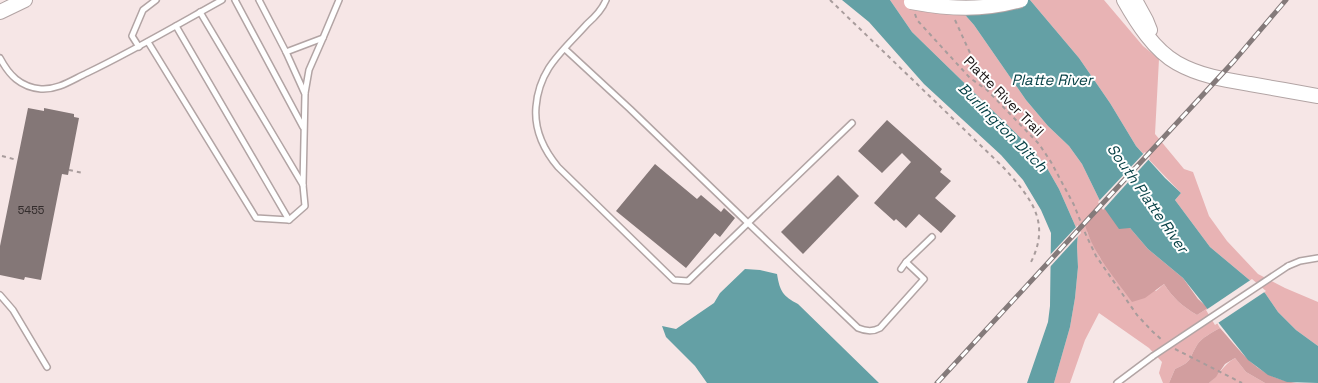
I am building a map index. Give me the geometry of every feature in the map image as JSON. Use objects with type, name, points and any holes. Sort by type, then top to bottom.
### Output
[{"type":"main road","points":[[0,12],[24,0]]},
{"type":"main road","points":[[909,4],[970,9],[1021,0]]},
{"type":"main road","points":[[1112,0],[1132,15]]},
{"type":"main road","points":[[1124,0],[1132,15],[1159,48],[1176,62],[1195,72],[1222,79],[1318,96]]},
{"type":"main road","points":[[1135,0],[1159,48]]},
{"type":"main road","points":[[1143,0],[1146,20]]},
{"type":"lane","points":[[139,47],[132,36],[143,10],[156,0]]},
{"type":"lane","points":[[0,58],[12,77],[21,84],[31,87],[51,88],[64,85],[139,47],[222,0]]},
{"type":"lane","points":[[235,0],[304,130]]},
{"type":"lane","points":[[259,0],[305,94]]},
{"type":"lane","points":[[148,42],[256,218],[289,220],[305,206],[303,185],[304,130],[308,70],[339,0]]},
{"type":"lane","points":[[606,0],[599,12],[550,64],[543,77],[538,90],[535,116],[537,130],[548,156],[558,167],[674,280],[688,281],[852,123]]},
{"type":"lane","points":[[200,12],[303,185]]},
{"type":"lane","points":[[176,26],[289,220]]},
{"type":"lane","points":[[286,52],[322,38]]},
{"type":"lane","points":[[565,49],[858,328],[864,331],[880,328],[924,279],[906,262]]},
{"type":"lane","points":[[901,269],[932,237]]},
{"type":"lane","points":[[1117,383],[1153,356],[1288,266],[1300,261],[1318,258]]},
{"type":"lane","points":[[0,295],[4,297],[13,310],[46,367]]},
{"type":"path","points":[[830,0],[1003,167],[1025,191],[1039,219],[1040,237],[1030,264]]},
{"type":"path","name":"Platte River Trail","points":[[909,4],[917,20],[970,78],[987,90],[1039,144],[1074,205],[1096,256],[1137,315],[1164,341]]},
{"type":"path","points":[[955,20],[987,90]]},
{"type":"path","points":[[2,156],[17,160]]},
{"type":"path","points":[[68,170],[83,173]]},
{"type":"path","points":[[1170,346],[1192,359],[1242,383]]},
{"type":"shaded area","points":[[890,0],[952,0],[974,25],[1026,100],[1048,126],[1069,146],[1082,164],[1102,205],[1087,232],[1100,258],[1156,291],[1164,284],[1178,301],[1197,315],[1208,308],[1220,328],[1199,342],[1189,360],[1175,369],[1169,383],[1163,383],[1159,373],[1162,362],[1149,348],[1099,313],[1085,340],[1070,383],[1054,383],[1070,327],[1075,298],[1078,267],[1078,232],[1059,189],[1047,168],[1032,149],[912,32]]},
{"type":"shaded area","points":[[1030,0],[1104,0],[1143,46],[1159,59],[1155,134],[1184,169],[1193,172],[1209,216],[1227,241],[1258,274],[1318,302],[1318,346],[1296,330],[1278,312],[1265,293],[1210,247],[1175,200],[1181,193],[1136,146],[1110,103],[1079,58]]},
{"type":"shaded area","points":[[1102,205],[1130,228],[1148,249],[1183,278],[1198,299],[1208,308],[1197,315],[1178,301],[1164,284],[1145,298],[1132,302],[1099,256],[1085,225]]},
{"type":"shaded area","points":[[1220,328],[1245,356],[1262,371],[1283,380],[1297,383],[1265,383],[1246,372],[1235,358],[1225,364],[1209,383],[1169,383],[1175,369],[1189,360],[1199,342]]},
{"type":"shaded area","points":[[1235,358],[1246,372],[1265,383],[1209,383]]},
{"type":"water","name":"Burlington Ditch","points":[[842,0],[890,0],[912,32],[1032,149],[1047,168],[1059,189],[1078,232],[1078,267],[1070,327],[1054,383],[1027,383],[1048,322],[1050,306],[1051,233],[1041,210],[1023,180],[1001,155],[924,84],[869,22]]},
{"type":"water","name":"Platte River","points":[[952,0],[1030,0],[1079,58],[1110,103],[1136,146],[1181,193],[1175,200],[1210,247],[1265,293],[1278,312],[1296,330],[1318,346],[1318,383],[1287,382],[1268,375],[1248,360],[1183,278],[1148,249],[1130,228],[1119,229],[1102,205],[1082,164],[1069,146],[1048,126],[1026,100],[974,25]]},
{"type":"water","points":[[745,269],[777,274],[779,285],[786,296],[798,304],[879,383],[707,383],[695,366],[666,337],[662,326],[676,329],[714,303],[720,293]]},
{"type":"pier","points":[[1145,152],[1150,158],[1103,210],[1098,202]]},
{"type":"pier","points":[[1078,225],[1081,233],[1049,268],[1049,256]]},
{"type":"pier","points":[[1252,279],[1266,291],[1215,325],[1206,310]]},
{"type":"building","points":[[28,108],[44,111],[44,108],[74,114],[74,117],[79,118],[68,175],[62,174],[41,280],[25,277],[24,280],[0,275],[0,246]]},
{"type":"building","points":[[887,120],[942,169],[940,172],[951,181],[935,198],[956,216],[941,233],[919,214],[906,228],[896,219],[894,221],[874,203],[911,162],[902,153],[882,173],[858,151]]},
{"type":"building","points":[[655,164],[697,199],[701,195],[721,212],[724,208],[735,218],[720,237],[715,233],[686,268],[616,211]]},
{"type":"building","points":[[838,175],[859,196],[803,254],[781,232]]},
{"type":"railway","points":[[937,383],[1234,61],[1286,0]]},
{"type":"water label","name":"South Platte River","points":[[1148,198]]}]
